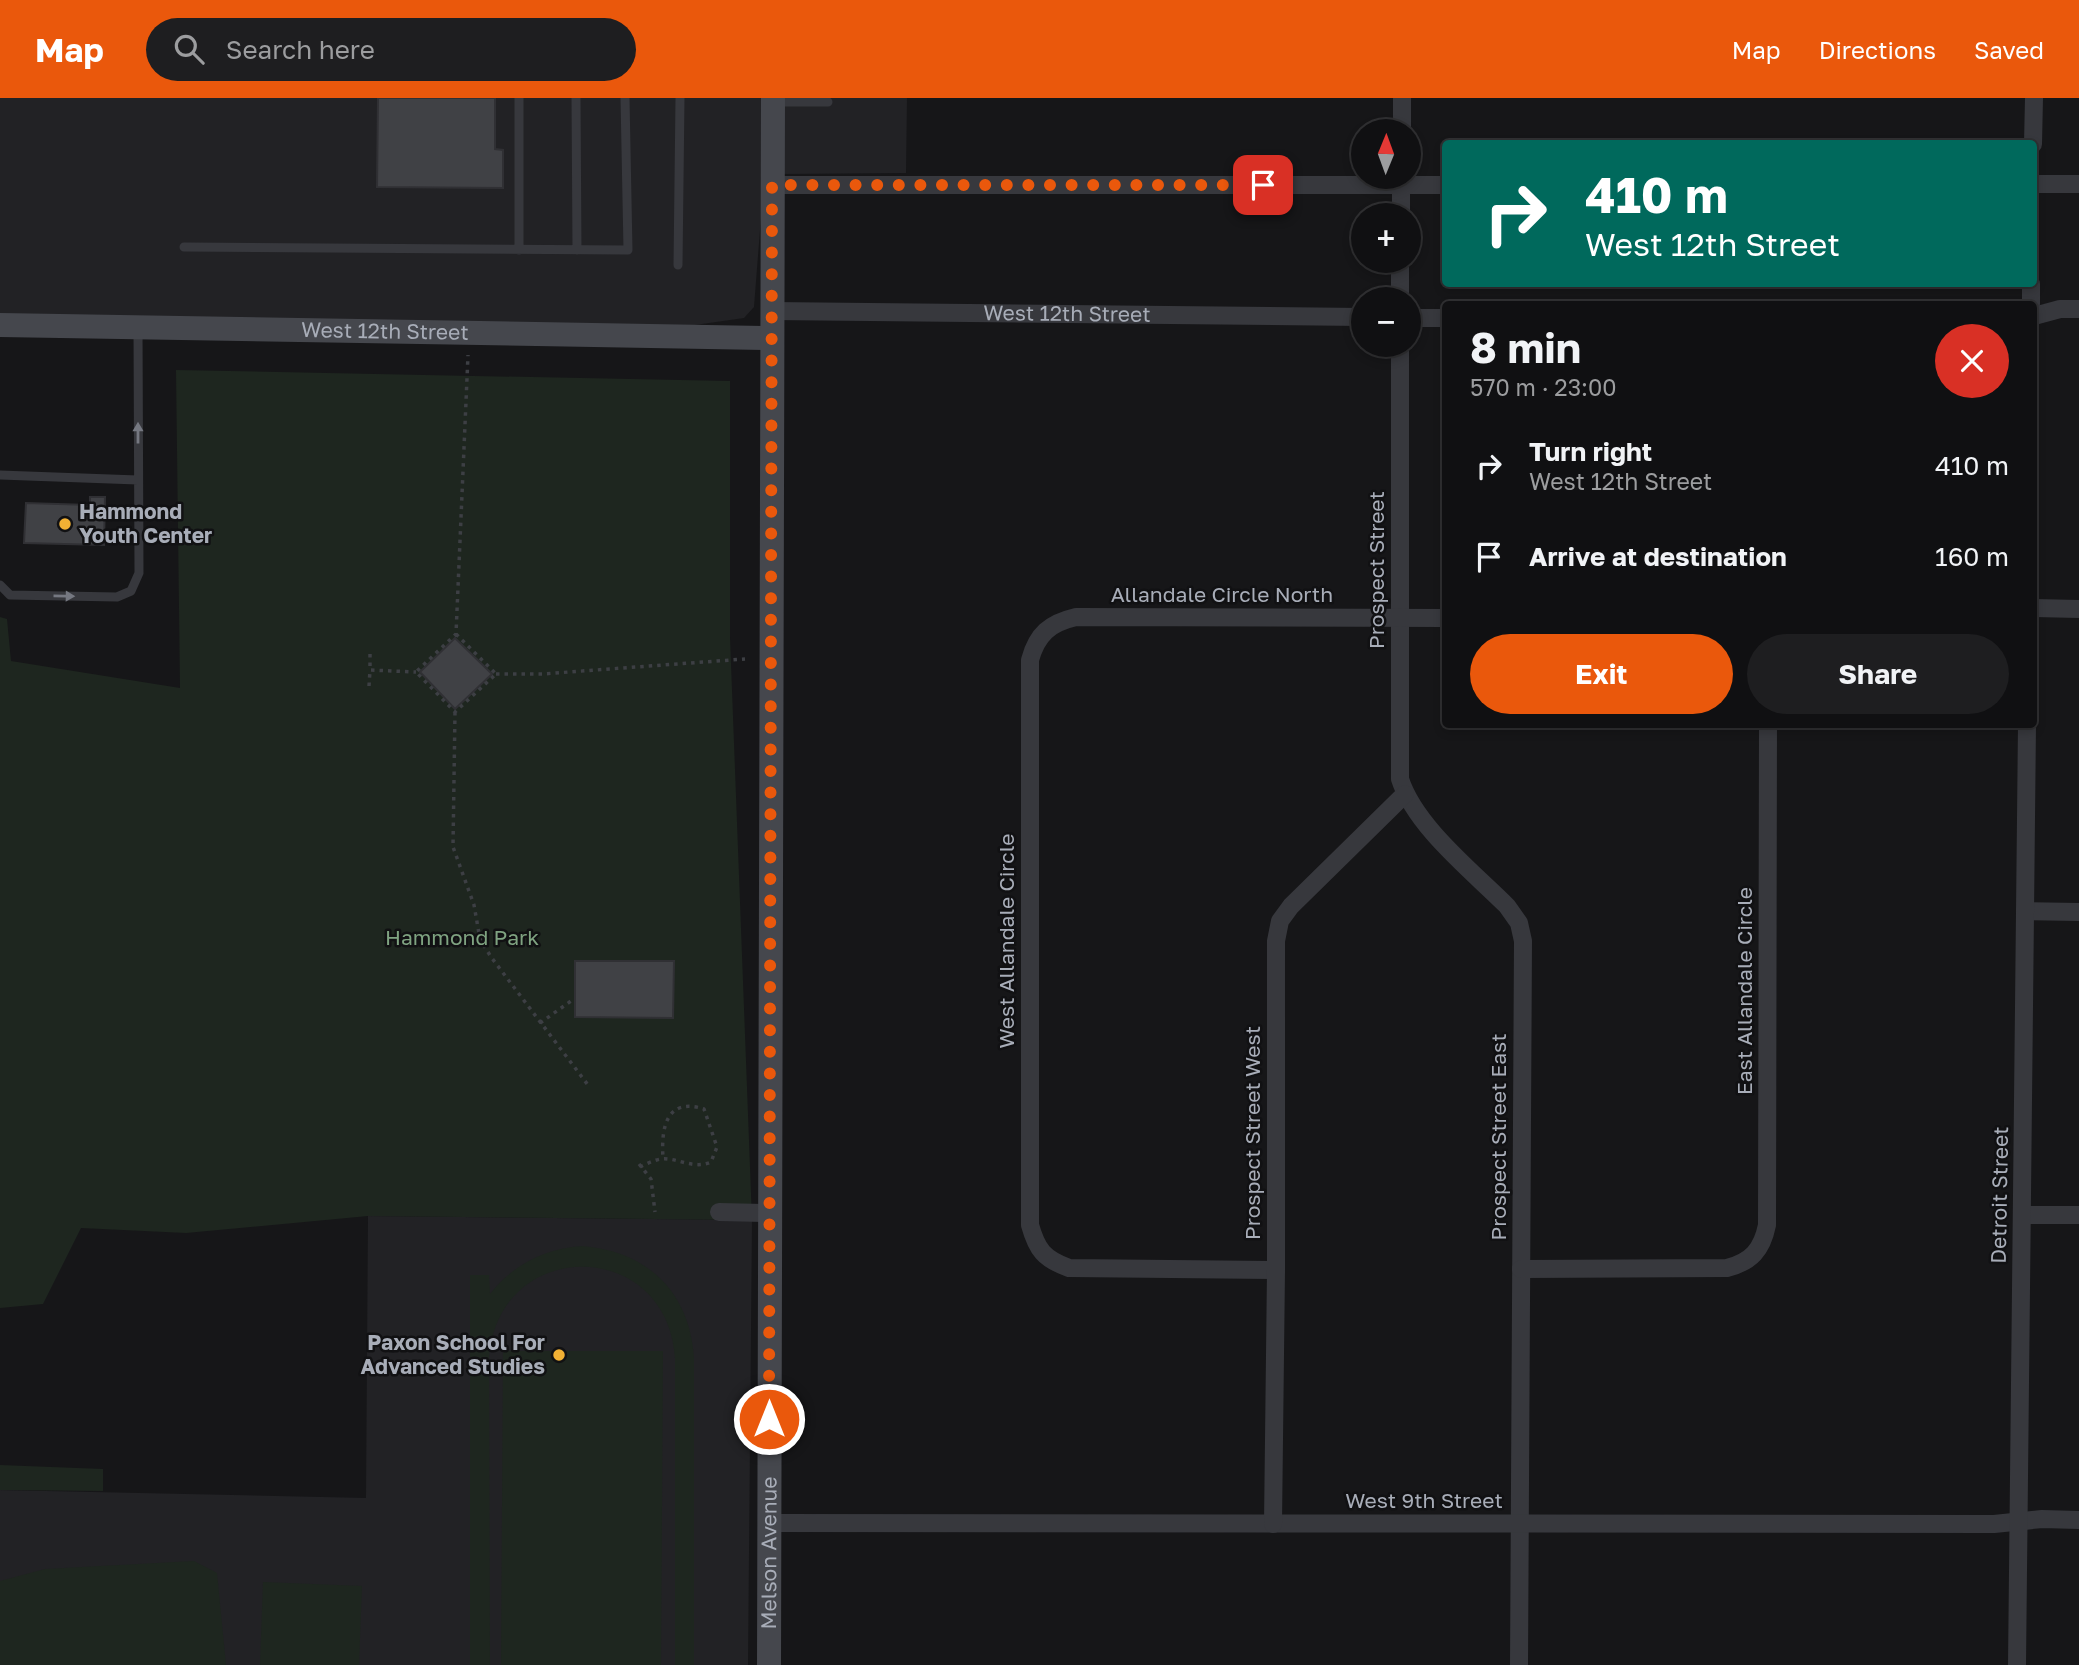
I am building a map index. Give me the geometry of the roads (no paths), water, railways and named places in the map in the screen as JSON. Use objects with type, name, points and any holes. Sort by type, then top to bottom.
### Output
[{"type":"street","points":[[1402,98],[1402,119]]},
{"type":"street","points":[[2033,140],[2034,98]]},
{"type":"street","name":"Melson Avenue","points":[[769,1665],[773,100]]},
{"type":"street","points":[[772,185],[1351,181]]},
{"type":"street","points":[[1421,183],[1442,185]]},
{"type":"street","points":[[2037,184],[2079,184]]},
{"type":"street","points":[[2037,315],[2060,309],[2079,309]]},
{"type":"street","name":"West 12th Street","points":[[771,311],[1351,317]]},
{"type":"street","points":[[1421,318],[1442,318]]},
{"type":"street","name":"West 12th Street","points":[[0,325],[771,338]]},
{"type":"street","name":"Prospect Street","points":[[1399,357],[1399,765],[1405,794]]},
{"type":"street","points":[[2037,608],[2079,609]]},
{"type":"street","name":"Allandale Circle North","points":[[1044,631],[1059,621],[1076,617],[1442,618]]},
{"type":"street","name":"West Allandale Circle","points":[[1044,631],[1034,645],[1030,660],[1030,1225],[1034,1240],[1052,1262],[1069,1268],[1276,1270]]},
{"type":"street","name":"East Allandale Circle","points":[[1521,1269],[1727,1268],[1743,1264],[1763,1241],[1767,1225],[1768,728]]},
{"type":"street","name":"Detroit Street","points":[[2017,1665],[2027,728]]},
{"type":"street","name":"Prospect Street East","points":[[1405,794],[1433,833],[1507,906],[1519,923],[1523,941],[1520,1524]]},
{"type":"street","name":"Prospect Street West","points":[[1273,1524],[1276,941],[1280,921],[1291,906],[1405,794]]},
{"type":"street","points":[[2025,911],[2079,912]]},
{"type":"street","points":[[719,1212],[770,1213]]},
{"type":"street","points":[[2023,1215],[2079,1215]]},
{"type":"street","name":"West 9th Street","points":[[769,1523],[1994,1524],[2079,1520]]},
{"type":"street","points":[[1519,1665],[1520,1524]]},
{"type":"lane","points":[[519,98],[519,250]]},
{"type":"lane","points":[[576,98],[577,250]]},
{"type":"lane","points":[[184,247],[628,250],[625,98]]},
{"type":"lane","points":[[678,265],[681,98]]},
{"type":"lane","points":[[773,100],[828,102]]},
{"type":"lane","points":[[0,585],[10,595],[117,597],[131,591],[139,573],[138,328]]},
{"type":"lane","points":[[0,475],[138,480]]},
{"type":"place","name":"Hammond Youth Center","points":[[65,524]]},
{"type":"place","name":"Paxon School For Advanced Studies","points":[[559,1355]]},
{"type":"park label","name":"Hammond Park","points":[[462,938]]}]
